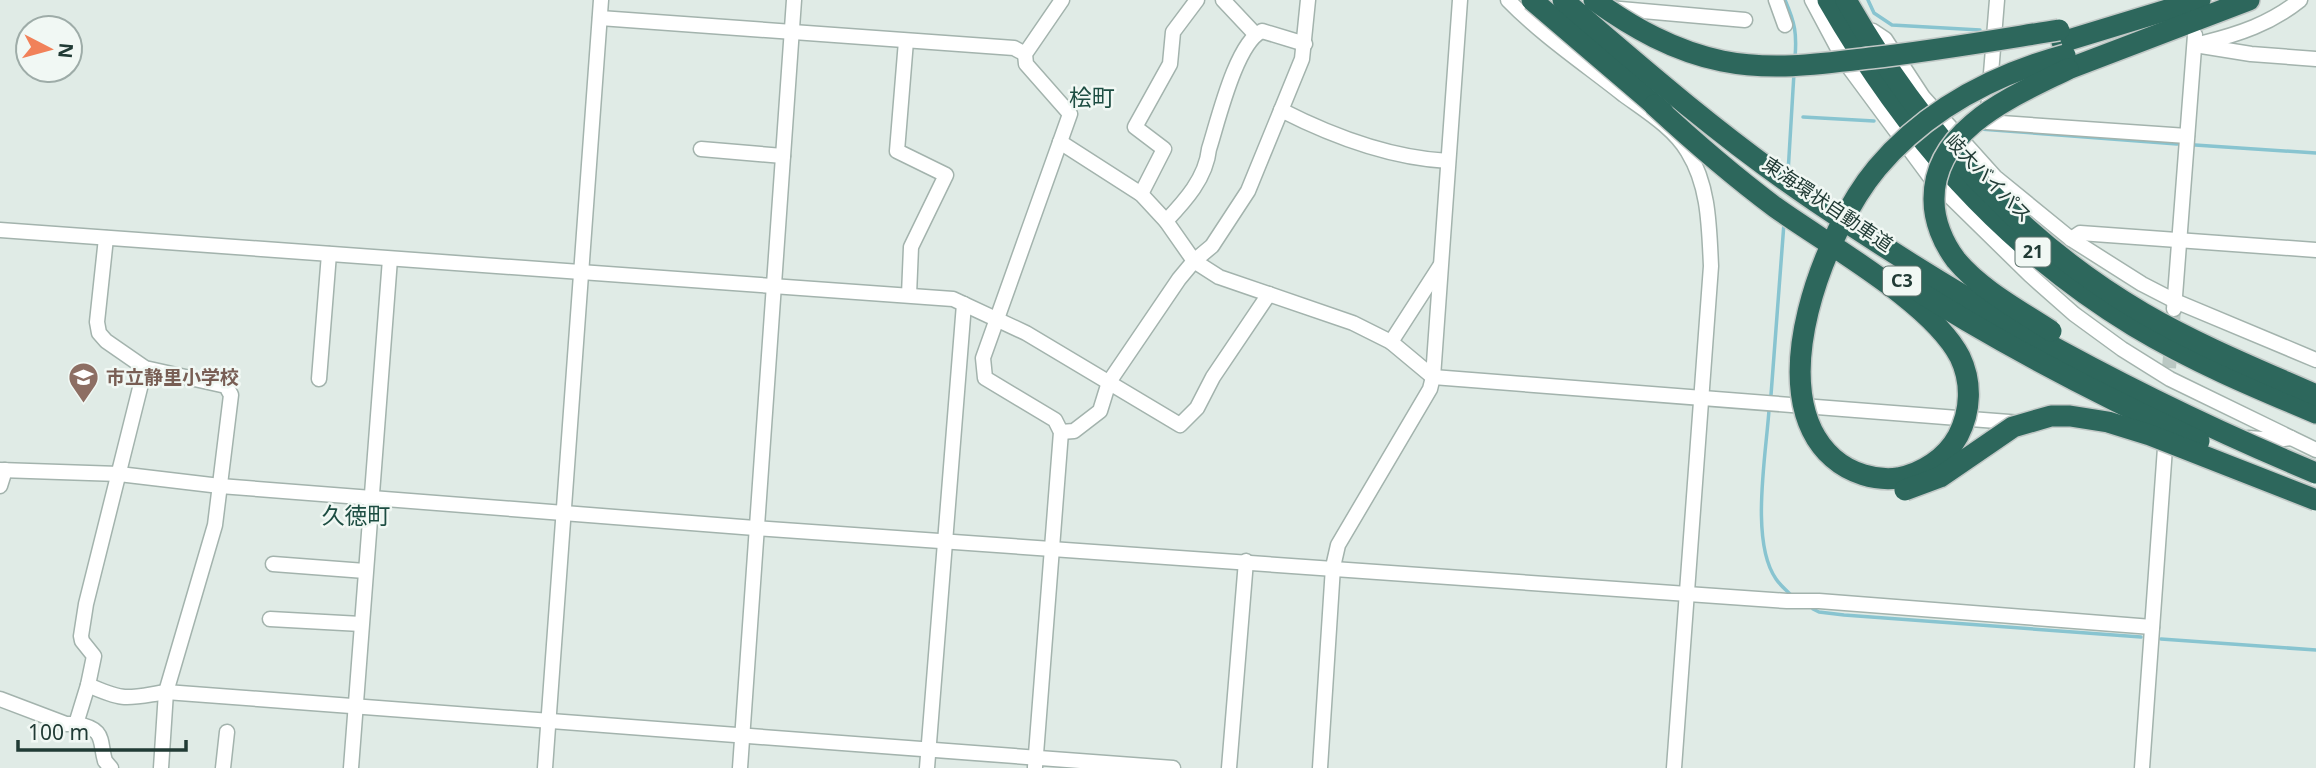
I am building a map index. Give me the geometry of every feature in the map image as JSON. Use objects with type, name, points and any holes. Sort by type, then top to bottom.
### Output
[{"type":"highway","name":"東海環状自動車道","points":[[1530,0],[1654,105],[1728,163],[1800,214],[1938,304],[2090,388],[2316,494]]},
{"type":"highway","name":"東海環状自動車道","points":[[1563,0],[1738,146],[1813,200],[1928,275],[2085,363],[2221,431],[2316,470]]},
{"type":"highway","points":[[1594,0],[1642,32],[1670,45],[1715,59],[1750,65],[1833,63],[1919,52],[2063,49]]},
{"type":"highway","name":"岐大バイパス","points":[[1828,0],[1874,75],[1939,162],[1980,206],[2017,240],[2054,271],[2134,326],[2236,380],[2316,413]]},
{"type":"highway","name":"岐大バイパス","points":[[1846,0],[1863,30],[1950,152],[1989,194],[2063,258],[2142,313],[2209,348],[2316,395]]},
{"type":"highway","points":[[1654,105],[1703,150],[1774,206],[1816,236],[1827,243],[1837,250],[1869,272],[1910,302],[1948,339],[1960,358],[1966,375],[1968,408],[1964,423],[1948,452],[1910,475],[1896,478],[1866,476],[1830,456],[1818,441],[1805,411],[1801,387],[1804,335],[1816,281],[1826,254],[1831,243],[1860,191],[1884,161],[1919,128],[1941,110],[1985,85],[2038,63],[2063,49],[2202,5],[2249,0]]},
{"type":"highway","points":[[2202,5],[2063,49],[2009,60],[1958,84],[1936,98],[1888,137],[1869,158],[1835,206],[1804,276],[1791,330],[1788,387],[1790,409],[1802,443],[1819,464],[1856,488],[1890,492],[1909,489],[1940,477],[1997,437],[2023,423],[2051,416],[2090,418],[2150,435],[2316,500]]},
{"type":"highway","points":[[2063,49],[1954,142],[1937,175],[1934,192],[1934,209],[1945,243],[1969,274],[2057,335],[2111,366],[2316,470]]},
{"type":"street","points":[[545,768],[601,0]]},
{"type":"street","points":[[740,768],[794,0]]},
{"type":"street","points":[[1035,763],[1061,432],[1055,420],[985,378],[983,358],[1070,114],[1026,64],[1025,54],[1062,0]]},
{"type":"street","points":[[1142,194],[1164,149],[1135,127],[1170,64],[1172,32],[1197,0]]},
{"type":"street","points":[[1223,0],[1255,34]]},
{"type":"street","points":[[1061,432],[1074,431],[1100,411],[1109,382],[1194,261],[1212,247],[1230,221],[1258,169],[1302,59],[1308,0]]},
{"type":"street","points":[[1320,768],[1333,567],[1338,545],[1430,389],[1433,377],[1460,0]]},
{"type":"street","points":[[1508,0],[1556,42],[1667,128],[1687,150],[1700,178],[1707,206],[1712,266],[1674,768]]},
{"type":"street","points":[[1530,0],[1745,20]]},
{"type":"street","points":[[1776,0],[1786,24]]},
{"type":"street","points":[[1812,0],[1844,62],[1930,177],[2074,314],[2122,349],[2316,450]]},
{"type":"street","points":[[1997,0],[1987,122],[2187,136]]},
{"type":"street","points":[[2195,40],[2245,33],[2300,0]]},
{"type":"street","points":[[600,19],[1014,48],[1025,54]]},
{"type":"street","points":[[1863,30],[1873,31],[1885,39],[1905,72],[1937,114],[1995,177],[2071,239],[2175,306],[2316,360]]},
{"type":"street","points":[[1166,221],[1186,200],[1207,163],[1209,149],[1239,59],[1255,34],[1262,31],[1305,44]]},
{"type":"street","points":[[2175,306],[2195,40]]},
{"type":"street","points":[[2195,40],[2251,54],[2316,59]]},
{"type":"street","points":[[906,41],[897,151],[946,175],[911,247],[909,295]]},
{"type":"street","points":[[1281,110],[1322,131],[1366,145],[1425,160],[1448,161]]},
{"type":"street","points":[[1060,142],[1142,194],[1166,221],[1194,261],[1219,277],[1353,323],[1391,342],[1433,377],[2166,433],[2291,439]]},
{"type":"street","points":[[701,149],[783,156]]},
{"type":"street","points":[[0,230],[953,299],[1026,333],[1180,425],[1197,408],[1213,377],[1269,294]]},
{"type":"street","points":[[2071,239],[2080,233],[2316,250]]},
{"type":"street","points":[[106,238],[97,322],[99,333],[106,341],[145,368],[226,386],[231,395],[215,524],[166,691],[161,768]]},
{"type":"street","points":[[319,379],[329,254]]},
{"type":"street","points":[[351,768],[390,259]]},
{"type":"street","points":[[1391,342],[1441,264]]},
{"type":"street","points":[[928,768],[964,304]]},
{"type":"street","points":[[76,724],[94,656],[81,636],[86,604],[145,368]]},
{"type":"street","points":[[2142,768],[2170,373]]},
{"type":"street","points":[[0,486],[2,470],[119,474],[220,486],[755,528],[2152,627]]},
{"type":"street","points":[[1229,768],[1246,561]]},
{"type":"street","points":[[273,564],[365,571]]},
{"type":"street","points":[[271,619],[361,624]]},
{"type":"street","points":[[88,685],[128,699],[166,691],[929,750],[1035,763],[1172,768]]},
{"type":"street","points":[[0,699],[66,724],[92,729],[103,743],[105,761],[111,768]]},
{"type":"street","points":[[223,768],[227,732]]},
{"type":"waterway","points":[[1785,0],[1794,28],[1795,58]]},
{"type":"waterway","points":[[1868,0],[1874,13],[1892,25],[1980,30]]},
{"type":"waterway","points":[[1788,173],[1794,73]]},
{"type":"waterway","points":[[1803,117],[1874,121]]},
{"type":"waterway","points":[[1980,129],[2177,144]]},
{"type":"waterway","points":[[2195,145],[2316,153]]},
{"type":"waterway","points":[[1771,395],[1784,223]]},
{"type":"waterway","points":[[1769,410],[1762,498],[1764,543],[1768,563],[1776,579],[1791,595]]},
{"type":"waterway","points":[[1813,609],[1844,615],[2141,637]]},
{"type":"waterway","points":[[2161,639],[2316,650]]},
{"type":"tunnel","points":[[2169,368],[2174,310]]},
{"type":"place","name":"市立静里小学校","points":[[83,404]]},
{"type":"district","name":"桧町","points":[[1092,98]]},
{"type":"district","name":"久徳町","points":[[356,516]]}]
